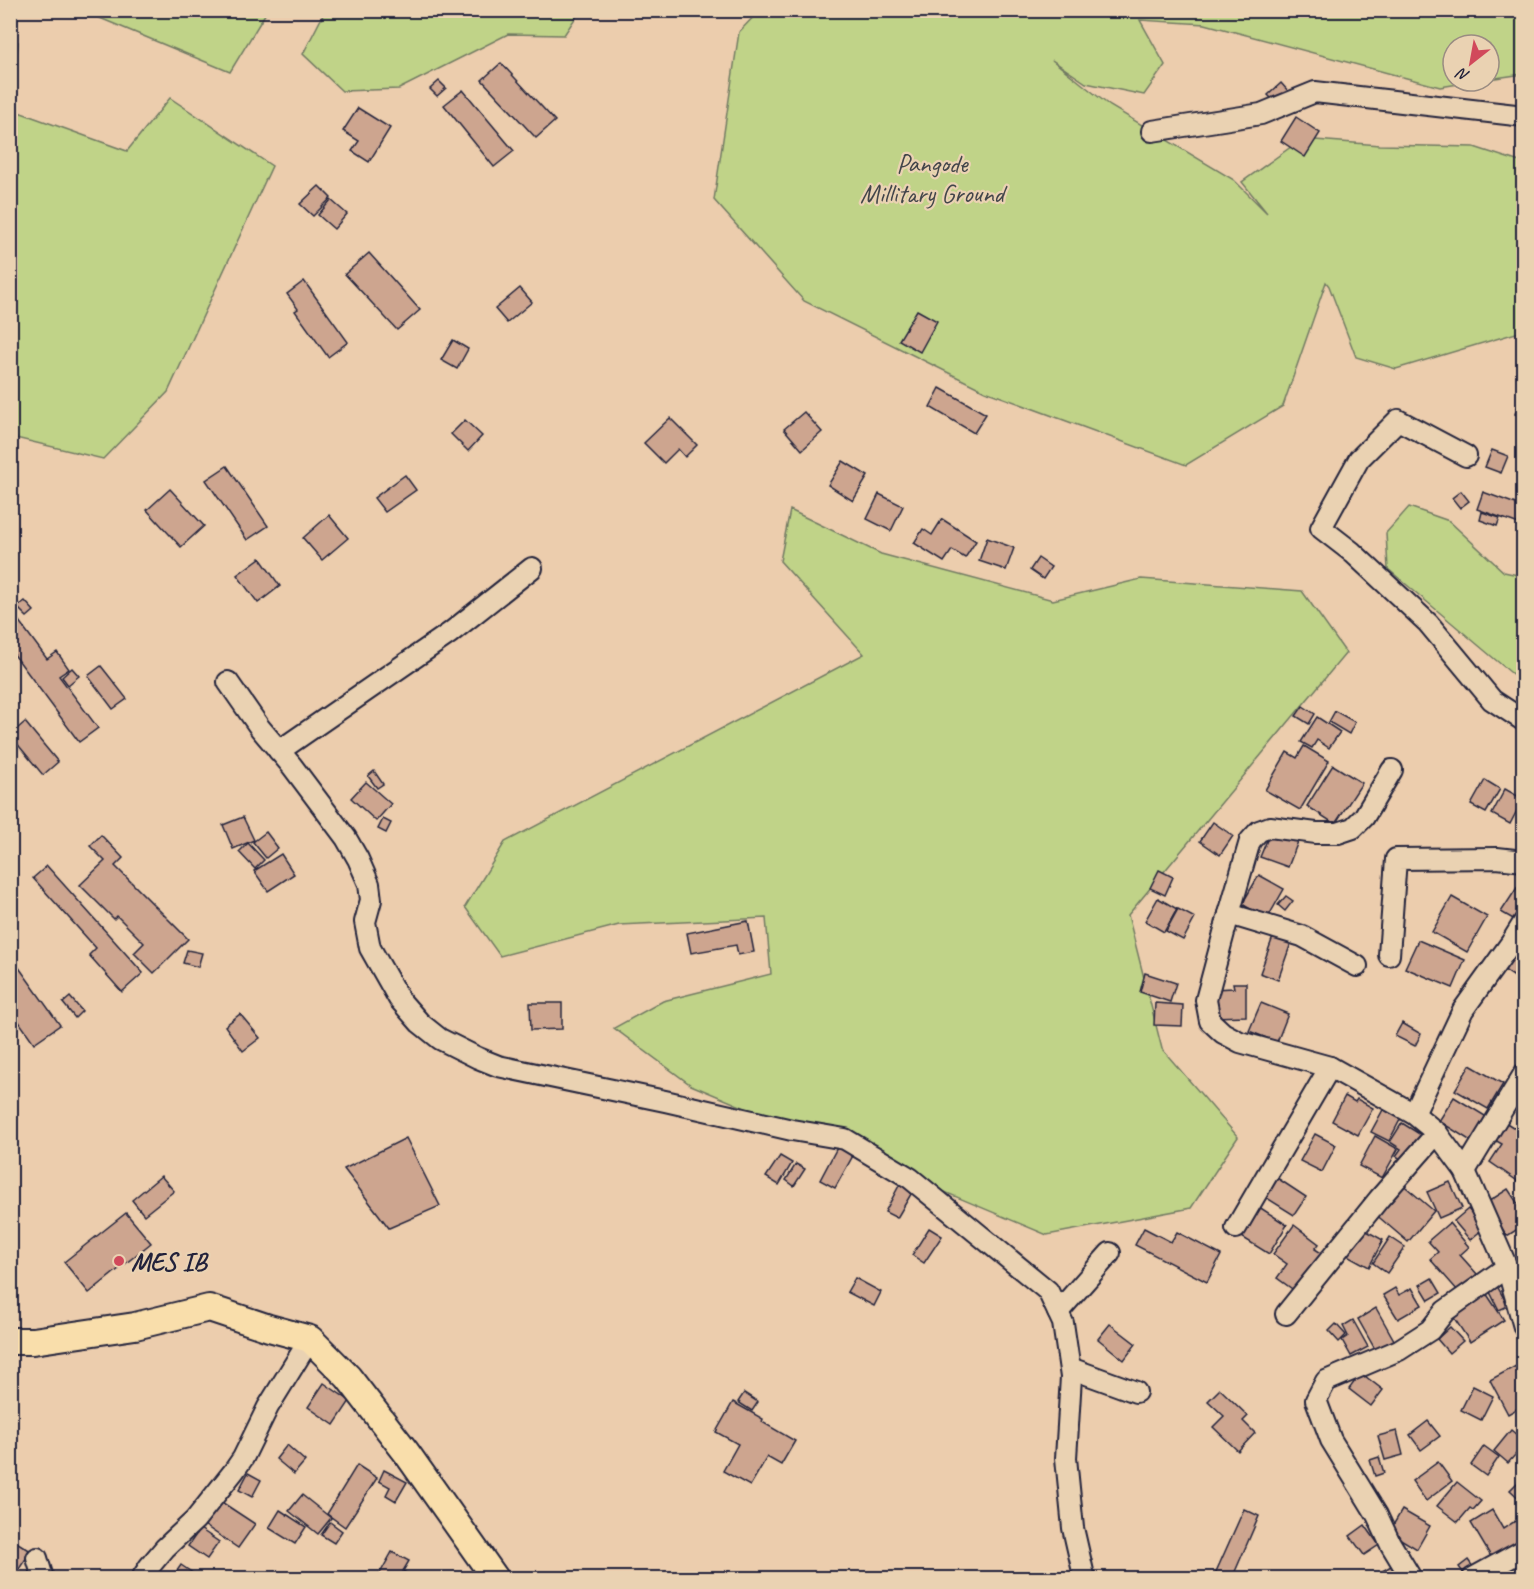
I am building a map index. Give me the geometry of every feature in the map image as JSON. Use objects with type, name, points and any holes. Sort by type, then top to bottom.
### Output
[{"type":"main road","points":[[10,1341],[33,1341],[135,1326],[209,1308],[310,1339],[348,1377],[406,1452],[495,1578]]},
{"type":"street","points":[[1152,131],[1261,114],[1315,92],[1524,116]]},
{"type":"street","points":[[1466,456],[1398,420],[1359,459],[1321,528],[1352,552],[1428,623],[1492,700],[1524,721]]},
{"type":"street","points":[[279,751],[450,633],[532,568]]},
{"type":"street","points":[[228,682],[260,728],[346,838],[369,884],[371,900],[365,922],[370,948],[399,999],[420,1023],[440,1039],[498,1066],[792,1130],[845,1139],[910,1178],[1048,1291],[1063,1323],[1070,1368],[1066,1458],[1073,1528],[1086,1578]]},
{"type":"street","points":[[1392,770],[1364,817],[1353,828],[1338,833],[1316,833],[1270,827],[1259,831],[1251,841],[1206,1000],[1210,1021],[1223,1033],[1240,1042],[1330,1067],[1414,1114],[1437,1133],[1465,1171],[1507,1267],[1524,1327]]},
{"type":"street","points":[[1389,955],[1396,859],[1497,858],[1524,861]]},
{"type":"street","points":[[1229,914],[1302,936],[1357,966]]},
{"type":"street","points":[[1414,1114],[1463,1010],[1524,922]]},
{"type":"street","points":[[1236,1228],[1330,1067]]},
{"type":"street","points":[[1465,1171],[1524,1074]]},
{"type":"street","points":[[1286,1314],[1379,1199],[1437,1133]]},
{"type":"street","points":[[1058,1312],[1110,1253]]},
{"type":"street","points":[[1411,1578],[1390,1543],[1377,1515],[1331,1440],[1316,1400],[1326,1381],[1400,1350],[1430,1330],[1444,1311],[1507,1267]]},
{"type":"street","points":[[141,1578],[165,1548],[195,1520],[234,1472],[268,1407],[310,1339]]},
{"type":"street","points":[[1070,1368],[1136,1392]]},
{"type":"street","points":[[1473,1578],[1524,1550]]},
{"type":"street","points":[[37,1558],[43,1578]]},
{"type":"green space","points":[[267,10],[230,72],[83,11]]},
{"type":"green space","points":[[325,10],[580,11],[564,35],[508,34],[399,89],[342,91],[303,54]]},
{"type":"green space","name":"Pangode Millitary Ground","points":[[759,11],[1523,11],[1523,74],[1501,77],[1501,33],[1441,33],[1440,87],[1205,24],[1140,20],[1165,65],[1144,95],[1086,83],[1052,60],[1110,106],[1234,180],[1267,213],[1242,182],[1302,139],[1380,145],[1474,147],[1523,163],[1523,331],[1396,369],[1356,357],[1326,282],[1283,406],[1186,465],[985,391],[804,301],[714,200],[739,32]]},
{"type":"green space","points":[[11,39],[18,42],[13,110],[127,151],[170,98],[272,166],[168,392],[103,459],[16,438],[11,441]]},
{"type":"green space","points":[[1409,507],[1449,521],[1504,572],[1523,576],[1523,683],[1388,569],[1386,533]]},
{"type":"green space","points":[[790,510],[881,554],[1053,600],[1141,579],[1302,591],[1346,653],[1128,915],[1162,1049],[1238,1137],[1191,1208],[1047,1235],[691,1085],[614,1028],[663,1001],[771,974],[766,918],[619,925],[500,956],[465,907],[505,842],[864,654],[780,561]]},
{"type":"building","points":[[501,63],[555,121],[536,138],[482,80]]},
{"type":"building","points":[[439,81],[446,88],[437,96],[430,89]]},
{"type":"building","points":[[1281,83],[1289,92],[1277,104],[1268,95]]},
{"type":"building","points":[[463,90],[514,151],[494,167],[444,105]]},
{"type":"building","points":[[358,108],[390,128],[369,162],[352,151],[359,141],[343,131]]},
{"type":"building","points":[[1296,117],[1320,133],[1305,157],[1281,141]]},
{"type":"building","points":[[319,186],[331,198],[313,216],[300,204]]},
{"type":"building","points":[[331,200],[347,214],[334,229],[318,215]]},
{"type":"building","points":[[369,253],[420,310],[397,330],[345,274]]},
{"type":"building","points":[[304,281],[348,342],[328,357],[295,311],[298,309],[287,294]]},
{"type":"building","points":[[520,288],[532,302],[507,323],[495,309]]},
{"type":"building","points":[[917,310],[937,321],[920,352],[899,340]]},
{"type":"building","points":[[453,340],[468,349],[457,369],[441,360]]},
{"type":"building","points":[[940,388],[986,414],[974,433],[930,407]]},
{"type":"building","points":[[1522,394],[1524,395],[1523,417],[1515,414]]},
{"type":"building","points":[[804,412],[822,432],[802,450],[784,429]]},
{"type":"building","points":[[670,418],[697,445],[685,457],[678,449],[664,463],[644,443]]},
{"type":"building","points":[[465,420],[482,436],[468,451],[451,434]]},
{"type":"building","points":[[1492,450],[1508,456],[1501,473],[1485,467]]},
{"type":"building","points":[[843,461],[868,476],[853,501],[828,485]]},
{"type":"building","points":[[227,466],[268,526],[247,540],[206,480]]},
{"type":"building","points":[[405,475],[416,490],[385,512],[374,498]]},
{"type":"building","points":[[170,489],[204,526],[181,547],[147,510]]},
{"type":"building","points":[[1461,491],[1469,501],[1460,508],[1452,498]]},
{"type":"building","points":[[1483,492],[1524,507],[1519,524],[1477,509]]},
{"type":"building","points":[[879,494],[903,506],[891,531],[867,519]]},
{"type":"building","points":[[1482,512],[1500,518],[1497,526],[1480,520]]},
{"type":"building","points":[[329,515],[348,538],[322,560],[303,538]]},
{"type":"building","points":[[942,519],[976,541],[965,558],[952,550],[944,562],[914,543],[923,529],[932,535]]},
{"type":"building","points":[[987,538],[1014,548],[1006,570],[979,561]]},
{"type":"building","points":[[260,558],[280,586],[258,603],[237,575]]},
{"type":"building","points":[[1038,558],[1051,567],[1043,579],[1030,570]]},
{"type":"building","points":[[25,601],[34,611],[27,617],[17,607]]},
{"type":"building","points":[[10,609],[47,659],[57,652],[69,669],[59,676],[98,728],[79,742],[10,649]]},
{"type":"building","points":[[101,666],[127,699],[113,709],[88,676]]},
{"type":"building","points":[[72,668],[79,676],[68,685],[62,677]]},
{"type":"building","points":[[1303,706],[1315,714],[1309,724],[1296,716]]},
{"type":"building","points":[[1335,711],[1355,722],[1349,734],[1329,722]]},
{"type":"building","points":[[1317,717],[1340,732],[1329,748],[1317,740],[1312,748],[1301,742]]},
{"type":"building","points":[[25,722],[58,762],[43,775],[10,735]]},
{"type":"building","points":[[1304,746],[1329,761],[1300,810],[1265,790],[1287,752],[1297,758]]},
{"type":"building","points":[[1333,765],[1362,783],[1335,824],[1307,806]]},
{"type":"building","points":[[374,771],[383,784],[377,788],[368,776]]},
{"type":"building","points":[[1485,780],[1500,789],[1486,813],[1471,805]]},
{"type":"building","points":[[366,782],[391,804],[376,821],[351,798]]},
{"type":"building","points":[[1505,789],[1523,799],[1510,824],[1492,814]]},
{"type":"building","points":[[243,817],[254,840],[233,849],[223,825]]},
{"type":"building","points":[[383,819],[391,823],[386,833],[378,829]]},
{"type":"building","points":[[1213,822],[1233,836],[1220,855],[1200,841]]},
{"type":"building","points":[[1272,828],[1299,839],[1288,867],[1260,857]]},
{"type":"building","points":[[266,832],[278,848],[266,858],[253,842]]},
{"type":"building","points":[[101,835],[123,858],[115,866],[188,939],[154,973],[134,953],[144,943],[117,916],[114,919],[80,885],[105,861],[90,846]]},
{"type":"building","points":[[248,843],[264,860],[255,869],[239,852]]},
{"type":"building","points":[[281,854],[294,874],[268,891],[254,871]]},
{"type":"building","points":[[47,866],[143,973],[122,992],[89,955],[96,948],[33,878]]},
{"type":"building","points":[[1159,870],[1173,877],[1165,895],[1150,888]]},
{"type":"building","points":[[1259,875],[1284,889],[1267,919],[1242,904]]},
{"type":"building","points":[[1524,877],[1524,906],[1515,920],[1501,912]]},
{"type":"building","points":[[1286,896],[1293,901],[1285,911],[1278,905]]},
{"type":"building","points":[[1452,897],[1487,917],[1467,952],[1432,932]]},
{"type":"building","points":[[1158,898],[1177,909],[1164,932],[1145,921]]},
{"type":"building","points":[[1178,909],[1195,918],[1183,940],[1166,931]]},
{"type":"building","points":[[748,921],[754,952],[738,955],[736,945],[691,953],[687,933]]},
{"type":"building","points":[[1273,937],[1291,943],[1278,980],[1260,973]]},
{"type":"building","points":[[1418,940],[1465,960],[1453,988],[1405,968]]},
{"type":"building","points":[[1515,941],[1524,946],[1524,983],[1498,966]]},
{"type":"building","points":[[187,950],[202,953],[198,967],[183,963]]},
{"type":"building","points":[[10,955],[60,1025],[34,1043],[10,1009]]},
{"type":"building","points":[[1145,973],[1176,983],[1170,1002],[1140,992]]},
{"type":"building","points":[[1233,983],[1246,983],[1246,1016],[1212,1017],[1212,989],[1234,988]]},
{"type":"building","points":[[70,997],[82,1011],[75,1018],[63,1003]]},
{"type":"building","points":[[530,1003],[562,1003],[562,1029],[531,1030]]},
{"type":"building","points":[[1155,1003],[1183,1005],[1182,1026],[1154,1025]]},
{"type":"building","points":[[1261,1003],[1288,1014],[1277,1042],[1249,1031]]},
{"type":"building","points":[[240,1014],[260,1038],[243,1051],[225,1026]]},
{"type":"building","points":[[1402,1023],[1421,1034],[1415,1046],[1395,1036]]},
{"type":"building","points":[[1470,1065],[1503,1084],[1488,1109],[1455,1090]]},
{"type":"building","points":[[1345,1096],[1355,1102],[1357,1099],[1373,1108],[1358,1135],[1332,1121]]},
{"type":"building","points":[[1454,1097],[1490,1119],[1474,1143],[1439,1121]]},
{"type":"building","points":[[1385,1106],[1402,1116],[1389,1141],[1371,1132]]},
{"type":"building","points":[[1505,1122],[1524,1134],[1524,1148],[1517,1157],[1524,1162],[1524,1176],[1519,1182],[1490,1162],[1502,1144],[1493,1139]]},
{"type":"building","points":[[1402,1123],[1421,1135],[1404,1161],[1396,1156],[1401,1149],[1390,1142]]},
{"type":"building","points":[[1315,1134],[1336,1145],[1322,1172],[1300,1161]]},
{"type":"building","points":[[1375,1136],[1398,1149],[1382,1178],[1359,1166]]},
{"type":"building","points":[[406,1138],[440,1206],[389,1228],[344,1169]]},
{"type":"building","points":[[839,1144],[855,1152],[835,1188],[820,1180]]},
{"type":"building","points":[[780,1156],[792,1163],[779,1185],[766,1177]]},
{"type":"building","points":[[796,1164],[805,1169],[794,1186],[786,1180]]},
{"type":"building","points":[[1271,1174],[1306,1197],[1294,1215],[1259,1193]]},
{"type":"building","points":[[161,1176],[174,1191],[144,1215],[132,1200]]},
{"type":"building","points":[[901,1182],[914,1189],[897,1218],[885,1212]]},
{"type":"building","points":[[1400,1182],[1434,1211],[1408,1242],[1374,1213]]},
{"type":"building","points":[[1450,1182],[1462,1208],[1439,1218],[1427,1192]]},
{"type":"building","points":[[1508,1189],[1524,1213],[1524,1225],[1507,1236],[1486,1203]]},
{"type":"building","points":[[1256,1205],[1287,1225],[1269,1254],[1237,1234]]},
{"type":"building","points":[[1468,1209],[1484,1228],[1470,1240],[1454,1221]]},
{"type":"building","points":[[126,1213],[151,1243],[89,1293],[64,1262]]},
{"type":"building","points":[[1352,1223],[1383,1240],[1369,1267],[1338,1250]]},
{"type":"building","points":[[1449,1223],[1469,1247],[1460,1255],[1477,1274],[1458,1291],[1430,1259],[1438,1252],[1428,1241]]},
{"type":"building","points":[[1294,1225],[1319,1244],[1315,1249],[1323,1254],[1302,1296],[1277,1278],[1287,1264],[1273,1254]]},
{"type":"building","points":[[929,1228],[942,1236],[924,1263],[912,1255]]},
{"type":"building","points":[[1144,1228],[1171,1242],[1177,1232],[1221,1255],[1207,1282],[1135,1245]]},
{"type":"building","points":[[1390,1237],[1405,1247],[1387,1273],[1373,1263]]},
{"type":"building","points":[[855,1278],[881,1292],[874,1306],[847,1292]]},
{"type":"building","points":[[1432,1278],[1441,1293],[1429,1300],[1420,1285]]},
{"type":"building","points":[[1497,1286],[1508,1306],[1499,1310],[1489,1290]]},
{"type":"building","points":[[1395,1288],[1399,1295],[1412,1288],[1422,1305],[1398,1319],[1383,1295]]},
{"type":"building","points":[[1484,1290],[1504,1320],[1470,1342],[1450,1312]]},
{"type":"building","points":[[1376,1308],[1394,1340],[1376,1351],[1358,1319]]},
{"type":"building","points":[[1353,1320],[1368,1347],[1351,1356],[1342,1340],[1348,1336],[1343,1326]]},
{"type":"building","points":[[1110,1324],[1136,1344],[1124,1360],[1098,1339]]},
{"type":"building","points":[[1336,1324],[1346,1335],[1339,1342],[1329,1331]]},
{"type":"building","points":[[1450,1327],[1463,1341],[1449,1353],[1437,1339]]},
{"type":"building","points":[[1516,1366],[1524,1379],[1524,1405],[1508,1414],[1490,1380]]},
{"type":"building","points":[[1361,1373],[1383,1390],[1371,1406],[1349,1389]]},
{"type":"building","points":[[324,1383],[350,1401],[334,1425],[308,1407]]},
{"type":"building","points":[[1473,1386],[1493,1396],[1481,1420],[1461,1410]]},
{"type":"building","points":[[1220,1389],[1248,1416],[1243,1421],[1255,1433],[1238,1451],[1213,1427],[1224,1416],[1208,1401]]},
{"type":"building","points":[[744,1393],[758,1402],[752,1411],[738,1402]]},
{"type":"building","points":[[733,1402],[795,1441],[781,1465],[767,1457],[750,1486],[723,1471],[738,1444],[716,1432]]},
{"type":"building","points":[[1428,1421],[1440,1436],[1421,1450],[1410,1435]]},
{"type":"building","points":[[1511,1430],[1524,1441],[1524,1445],[1508,1463],[1494,1451]]},
{"type":"building","points":[[1397,1431],[1403,1455],[1385,1460],[1378,1436]]},
{"type":"building","points":[[287,1445],[305,1461],[294,1474],[276,1459]]},
{"type":"building","points":[[1484,1446],[1499,1457],[1486,1476],[1471,1465]]},
{"type":"building","points":[[1379,1457],[1384,1473],[1375,1476],[1370,1460]]},
{"type":"building","points":[[1438,1462],[1452,1481],[1426,1501],[1412,1481]]},
{"type":"building","points":[[357,1465],[377,1478],[345,1527],[327,1514]]},
{"type":"building","points":[[384,1470],[407,1482],[396,1501],[386,1495],[390,1487],[379,1481]]},
{"type":"building","points":[[248,1473],[261,1480],[252,1497],[239,1490]]},
{"type":"building","points":[[1524,1476],[1524,1503],[1510,1490]]},
{"type":"building","points":[[1457,1482],[1481,1501],[1473,1510],[1470,1508],[1458,1522],[1437,1506]]},
{"type":"building","points":[[302,1495],[331,1518],[318,1534],[289,1511]]},
{"type":"building","points":[[220,1501],[255,1524],[238,1548],[204,1525]]},
{"type":"building","points":[[1244,1509],[1259,1516],[1234,1574],[1242,1577],[1226,1578],[1215,1574]]},
{"type":"building","points":[[280,1510],[306,1527],[295,1544],[269,1528]]},
{"type":"building","points":[[1402,1510],[1430,1526],[1417,1549],[1389,1532]]},
{"type":"building","points":[[1492,1510],[1503,1529],[1524,1517],[1524,1542],[1493,1560],[1471,1523]]},
{"type":"building","points":[[330,1522],[342,1531],[334,1543],[321,1535]]},
{"type":"building","points":[[1365,1525],[1379,1545],[1364,1555],[1350,1536]]},
{"type":"building","points":[[200,1529],[219,1542],[207,1559],[188,1546]]},
{"type":"building","points":[[10,1538],[31,1551],[13,1578],[10,1578]]},
{"type":"building","points":[[392,1552],[409,1561],[403,1571],[408,1574],[406,1578],[378,1577]]},
{"type":"building","points":[[1468,1560],[1476,1571],[1467,1578],[1459,1567]]},
{"type":"building","points":[[181,1565],[200,1578],[172,1578]]},
{"type":"building","points":[[1391,1566],[1399,1578],[1372,1577]]},
{"type":"place","name":"MES IB","points":[[119,1261]]}]
